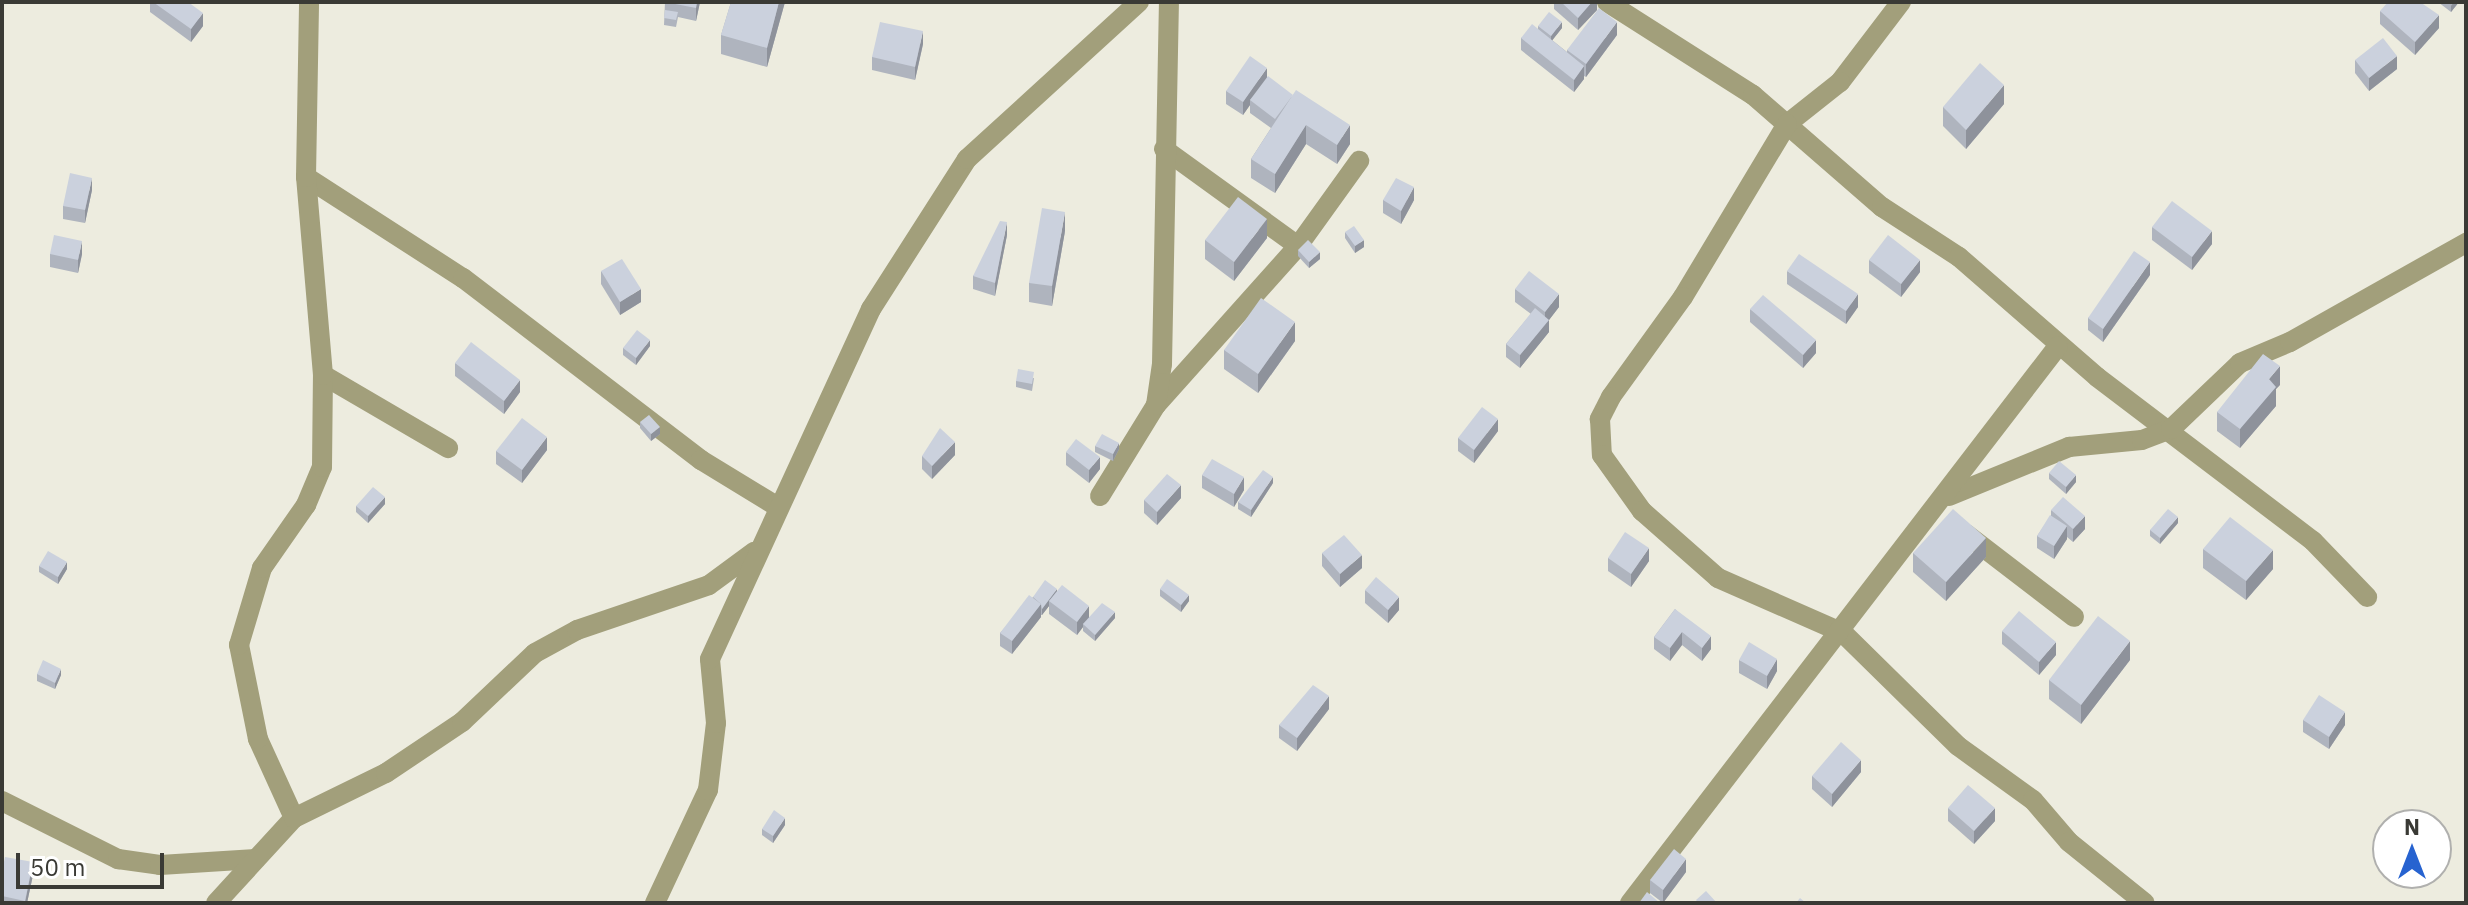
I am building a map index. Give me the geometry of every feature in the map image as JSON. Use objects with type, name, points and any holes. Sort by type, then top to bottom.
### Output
[{"type":"street","points":[[294,818],[258,739],[239,645],[262,568],[306,505],[322,467],[323,375],[306,177],[309,2]]},
{"type":"street","points":[[655,903],[708,790],[716,723],[710,659],[871,309],[935,201],[967,159],[1139,2]]},
{"type":"street","points":[[1156,405],[1169,2]]},
{"type":"street","points":[[1607,2],[1787,124],[1882,207],[2010,298],[2058,346],[2171,429],[2313,541],[2367,597]]},
{"type":"street","points":[[1901,2],[1840,82],[1787,124],[1683,297],[1611,397],[1600,419],[1602,455],[1642,511],[1718,578],[1843,633],[1958,746],[2033,800],[2069,842],[2145,903]]},
{"type":"street","points":[[1164,149],[1298,246]]},
{"type":"street","points":[[1100,496],[1156,405],[1298,246],[1359,161]]},
{"type":"street","points":[[306,177],[463,278],[701,460],[778,507]]},
{"type":"street","points":[[1941,503],[2069,447],[2142,440],[2171,429],[2240,363],[2466,243]]},
{"type":"street","points":[[1630,903],[1843,633],[2058,346]]},
{"type":"street","points":[[323,375],[448,448]]},
{"type":"street","points":[[1941,503],[2074,617]]},
{"type":"street","points":[[216,903],[294,818],[386,773],[462,722],[535,653],[577,630],[709,585],[760,547]]},
{"type":"street","points":[[2,801],[118,859],[160,865],[256,859]]},
{"type":"building","points":[[153,2],[188,2],[203,13],[191,29]]},
{"type":"building","points":[[665,2],[697,2],[696,8]]},
{"type":"building","points":[[731,2],[779,2],[767,48],[721,35]]},
{"type":"building","points":[[1561,2],[1592,2],[1578,18]]},
{"type":"building","points":[[2388,2],[2420,2],[2439,15],[2415,42],[2380,11]]},
{"type":"building","points":[[1599,8],[1617,22],[1586,64],[1567,50]]},
{"type":"building","points":[[665,10],[678,12],[676,20],[664,18]]},
{"type":"building","points":[[1549,12],[1562,22],[1551,36],[1538,26]]},
{"type":"building","points":[[880,22],[923,31],[915,67],[872,57]]},
{"type":"building","points":[[1532,24],[1584,66],[1574,80],[1521,38]]},
{"type":"building","points":[[2383,38],[2397,56],[2369,78],[2355,60]]},
{"type":"building","points":[[1250,56],[1267,68],[1243,102],[1226,91]]},
{"type":"building","points":[[1980,63],[2004,85],[1966,130],[1943,107]]},
{"type":"building","points":[[1268,76],[1293,95],[1275,119],[1250,100]]},
{"type":"building","points":[[1296,90],[1350,125],[1337,145],[1306,125],[1275,174],[1251,159]]},
{"type":"building","points":[[70,173],[92,178],[85,210],[63,206]]},
{"type":"building","points":[[1396,178],[1414,187],[1401,211],[1383,200]]},
{"type":"building","points":[[1238,197],[1267,219],[1234,262],[1205,240]]},
{"type":"building","points":[[2172,201],[2212,231],[2192,257],[2152,227]]},
{"type":"building","points":[[1042,208],[1065,212],[1052,286],[1029,283]]},
{"type":"building","points":[[1000,221],[1007,222],[995,283],[973,276]]},
{"type":"building","points":[[1354,226],[1364,240],[1355,246],[1345,232]]},
{"type":"building","points":[[54,235],[82,241],[78,260],[50,254]]},
{"type":"building","points":[[1888,235],[1920,260],[1901,284],[1869,260]]},
{"type":"building","points":[[1308,240],[1320,252],[1309,262],[1298,250]]},
{"type":"building","points":[[2134,251],[2150,262],[2103,329],[2088,318]]},
{"type":"building","points":[[1799,254],[1858,294],[1846,311],[1787,271]]},
{"type":"building","points":[[622,259],[641,289],[620,302],[601,271]]},
{"type":"building","points":[[1529,271],[1559,294],[1545,312],[1515,289]]},
{"type":"building","points":[[1763,295],[1816,340],[1803,355],[1750,309]]},
{"type":"building","points":[[1261,298],[1295,322],[1258,374],[1224,350]]},
{"type":"building","points":[[1535,308],[1549,320],[1520,355],[1506,344]]},
{"type":"building","points":[[637,330],[650,340],[636,358],[623,348]]},
{"type":"building","points":[[471,342],[520,380],[504,401],[455,363]]},
{"type":"building","points":[[2263,354],[2280,366],[2269,379],[2276,387],[2240,429],[2217,412]]},
{"type":"building","points":[[1018,369],[1034,372],[1032,384],[1016,381]]},
{"type":"building","points":[[1482,407],[1498,419],[1474,450],[1458,438]]},
{"type":"building","points":[[649,415],[660,427],[651,434],[640,422]]},
{"type":"building","points":[[522,418],[547,437],[522,470],[496,451]]},
{"type":"building","points":[[940,428],[955,442],[932,466],[922,456]]},
{"type":"building","points":[[1102,434],[1119,443],[1113,454],[1095,446]]},
{"type":"building","points":[[1076,439],[1100,457],[1089,470],[1066,452]]},
{"type":"building","points":[[1212,459],[1244,477],[1234,494],[1202,475]]},
{"type":"building","points":[[2059,461],[2076,475],[2066,487],[2049,473]]},
{"type":"building","points":[[1263,470],[1273,477],[1251,510],[1238,502]]},
{"type":"building","points":[[1167,474],[1181,485],[1157,512],[1144,500]]},
{"type":"building","points":[[373,487],[385,497],[368,516],[356,506]]},
{"type":"building","points":[[2063,497],[2085,516],[2073,529],[2051,510]]},
{"type":"building","points":[[1953,509],[1986,538],[1946,582],[1913,553]]},
{"type":"building","points":[[2168,509],[2178,517],[2160,538],[2150,530]]},
{"type":"building","points":[[2050,515],[2067,526],[2054,546],[2037,536]]},
{"type":"building","points":[[2230,517],[2273,550],[2246,581],[2203,549]]},
{"type":"building","points":[[1625,532],[1649,548],[1631,574],[1608,558]]},
{"type":"building","points":[[1344,535],[1362,555],[1340,574],[1322,553]]},
{"type":"building","points":[[48,551],[67,562],[58,577],[39,566]]},
{"type":"building","points":[[1376,577],[1399,597],[1388,610],[1365,590]]},
{"type":"building","points":[[1167,579],[1189,595],[1181,605],[1160,589]]},
{"type":"building","points":[[1045,580],[1057,589],[1042,609],[1033,597]]},
{"type":"building","points":[[1062,585],[1089,606],[1077,622],[1049,601]]},
{"type":"building","points":[[1029,595],[1041,604],[1012,641],[1000,633]]},
{"type":"building","points":[[1102,603],[1115,612],[1095,635],[1083,624]]},
{"type":"building","points":[[1675,609],[1711,636],[1702,648],[1682,632],[1670,648],[1654,637]]},
{"type":"building","points":[[2019,611],[2056,642],[2039,662],[2002,631]]},
{"type":"building","points":[[2098,616],[2130,641],[2081,705],[2049,680]]},
{"type":"building","points":[[1749,642],[1777,659],[1767,676],[1739,660]]},
{"type":"building","points":[[43,660],[61,669],[55,683],[37,674]]},
{"type":"building","points":[[1313,685],[1329,696],[1297,738],[1279,725]]},
{"type":"building","points":[[2319,695],[2345,712],[2329,737],[2303,720]]},
{"type":"building","points":[[1841,742],[1861,760],[1832,794],[1812,776]]},
{"type":"building","points":[[1968,785],[1995,808],[1974,831],[1948,808]]},
{"type":"building","points":[[774,810],[785,818],[773,836],[762,829]]},
{"type":"building","points":[[1674,849],[1686,859],[1663,890],[1650,880]]},
{"type":"building","points":[[5,857],[33,862],[25,901],[2,896]]},
{"type":"building","points":[[1706,891],[1717,903],[1698,903],[1696,900]]},
{"type":"building","points":[[1647,892],[1660,903],[1639,903]]}]
